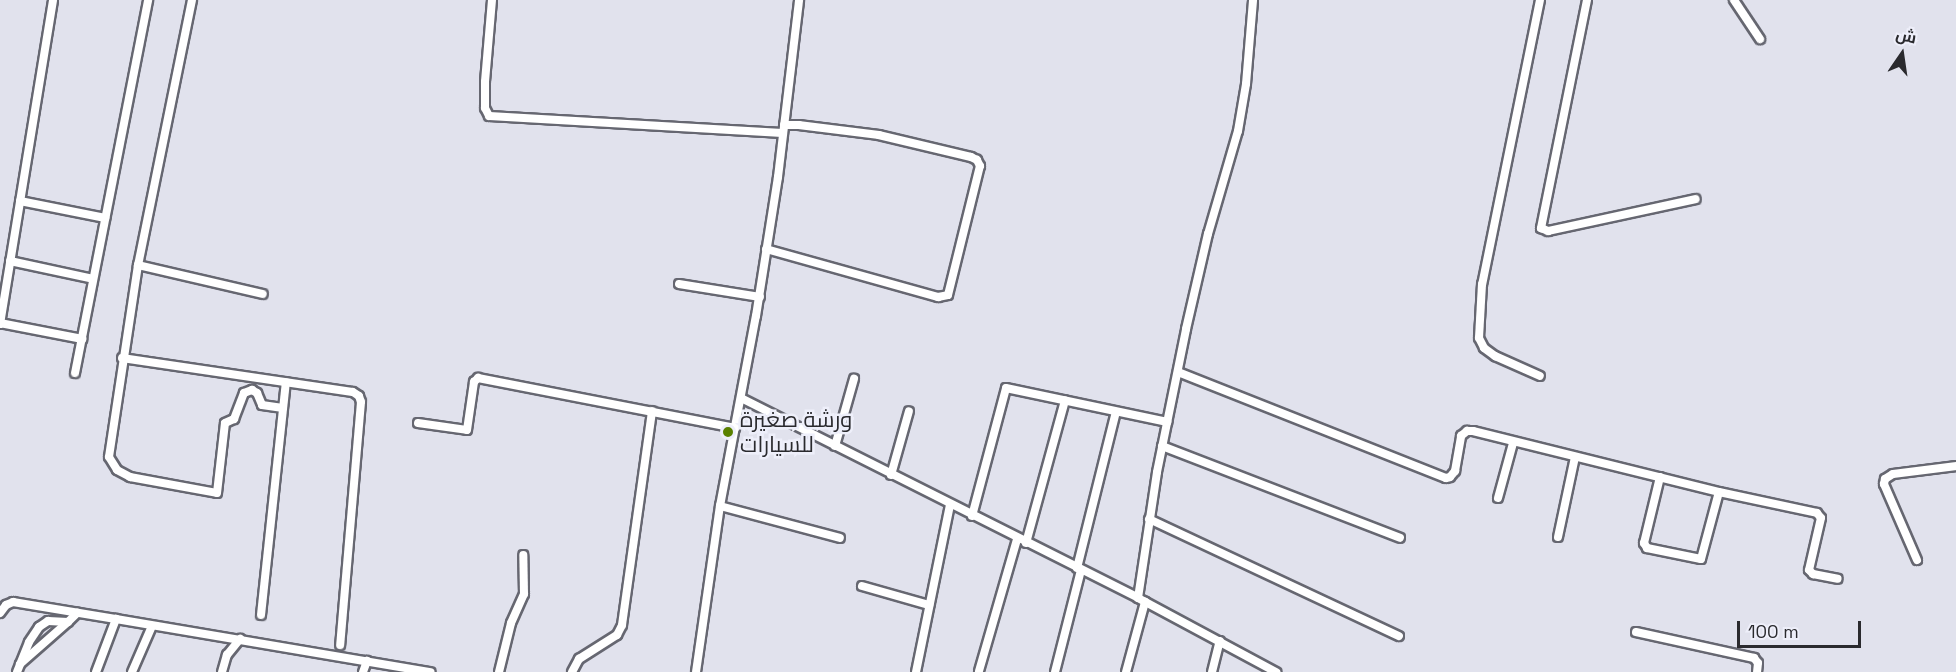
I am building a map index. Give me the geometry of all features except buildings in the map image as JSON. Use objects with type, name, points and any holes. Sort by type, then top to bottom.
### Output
[{"type":"street","points":[[53,0],[0,324],[82,339]]},
{"type":"street","points":[[75,373],[148,0]]},
{"type":"street","points":[[192,0],[138,265],[122,358],[109,457],[117,470],[130,477],[217,493],[225,423],[234,419],[244,393],[252,390],[257,393],[262,405],[283,408]]},
{"type":"street","points":[[492,0],[484,108],[489,116],[784,129],[799,124],[879,135],[978,160],[980,166],[948,295],[938,297],[766,249]]},
{"type":"street","points":[[696,672],[720,506],[760,297],[784,129],[799,0]]},
{"type":"street","points":[[1126,672],[1142,600],[1149,519],[1162,446],[1208,234],[1238,131],[1246,84],[1253,0]]},
{"type":"street","points":[[1540,0],[1482,284],[1479,339],[1484,348],[1496,356],[1540,376]]},
{"type":"street","points":[[1587,0],[1541,228],[1548,231],[1696,199]]},
{"type":"street","points":[[1734,0],[1760,39]]},
{"type":"street","points":[[20,201],[105,218]]},
{"type":"street","points":[[10,261],[93,279]]},
{"type":"street","points":[[138,265],[262,294]]},
{"type":"street","points":[[679,284],[760,297]]},
{"type":"street","points":[[122,358],[353,392],[361,399],[340,645]]},
{"type":"street","points":[[1178,372],[1446,478],[1455,471],[1461,436],[1464,432],[1473,431],[1575,458],[1817,513],[1821,518],[1809,570],[1813,574],[1838,579]]},
{"type":"street","points":[[418,423],[467,430],[474,382],[478,378],[735,428]]},
{"type":"street","points":[[835,446],[854,379]]},
{"type":"street","points":[[261,615],[286,382]]},
{"type":"street","points":[[972,516],[1005,389],[1167,422]]},
{"type":"street","points":[[741,398],[1142,600],[1276,672]]},
{"type":"street","points":[[1026,543],[1065,400]]},
{"type":"street","points":[[572,672],[579,659],[617,635],[622,625],[652,411]]},
{"type":"street","points":[[891,475],[909,411]]},
{"type":"street","points":[[1055,672],[1116,412]]},
{"type":"street","points":[[1498,498],[1513,443]]},
{"type":"street","points":[[1162,446],[1400,538]]},
{"type":"street","points":[[1558,537],[1575,458]]},
{"type":"street","points":[[1917,560],[1884,484],[1885,479],[1893,474],[1956,467]]},
{"type":"street","points":[[1660,477],[1644,543],[1647,548],[1701,560],[1719,492]]},
{"type":"street","points":[[916,672],[950,505]]},
{"type":"street","points":[[720,506],[840,538]]},
{"type":"street","points":[[1149,519],[1399,636]]},
{"type":"street","points":[[979,671],[1017,539]]},
{"type":"street","points":[[499,672],[511,623],[524,594],[523,555]]},
{"type":"street","points":[[862,586],[929,604]]},
{"type":"street","points":[[0,614],[6,605],[13,602],[431,672]]},
{"type":"street","points":[[18,668],[77,613]]},
{"type":"street","points":[[96,672],[116,620]]},
{"type":"street","points":[[18,668],[29,642],[44,623],[68,622]]},
{"type":"street","points":[[132,672],[152,626]]},
{"type":"street","points":[[1636,632],[1754,658],[1758,663],[1757,672]]},
{"type":"street","points":[[222,672],[228,655],[240,639]]},
{"type":"street","points":[[1212,672],[1220,641]]},
{"type":"street","points":[[363,672],[367,661]]},
{"type":"place","name":"ورشة صغيرة للسيارات","points":[[728,432]]}]
